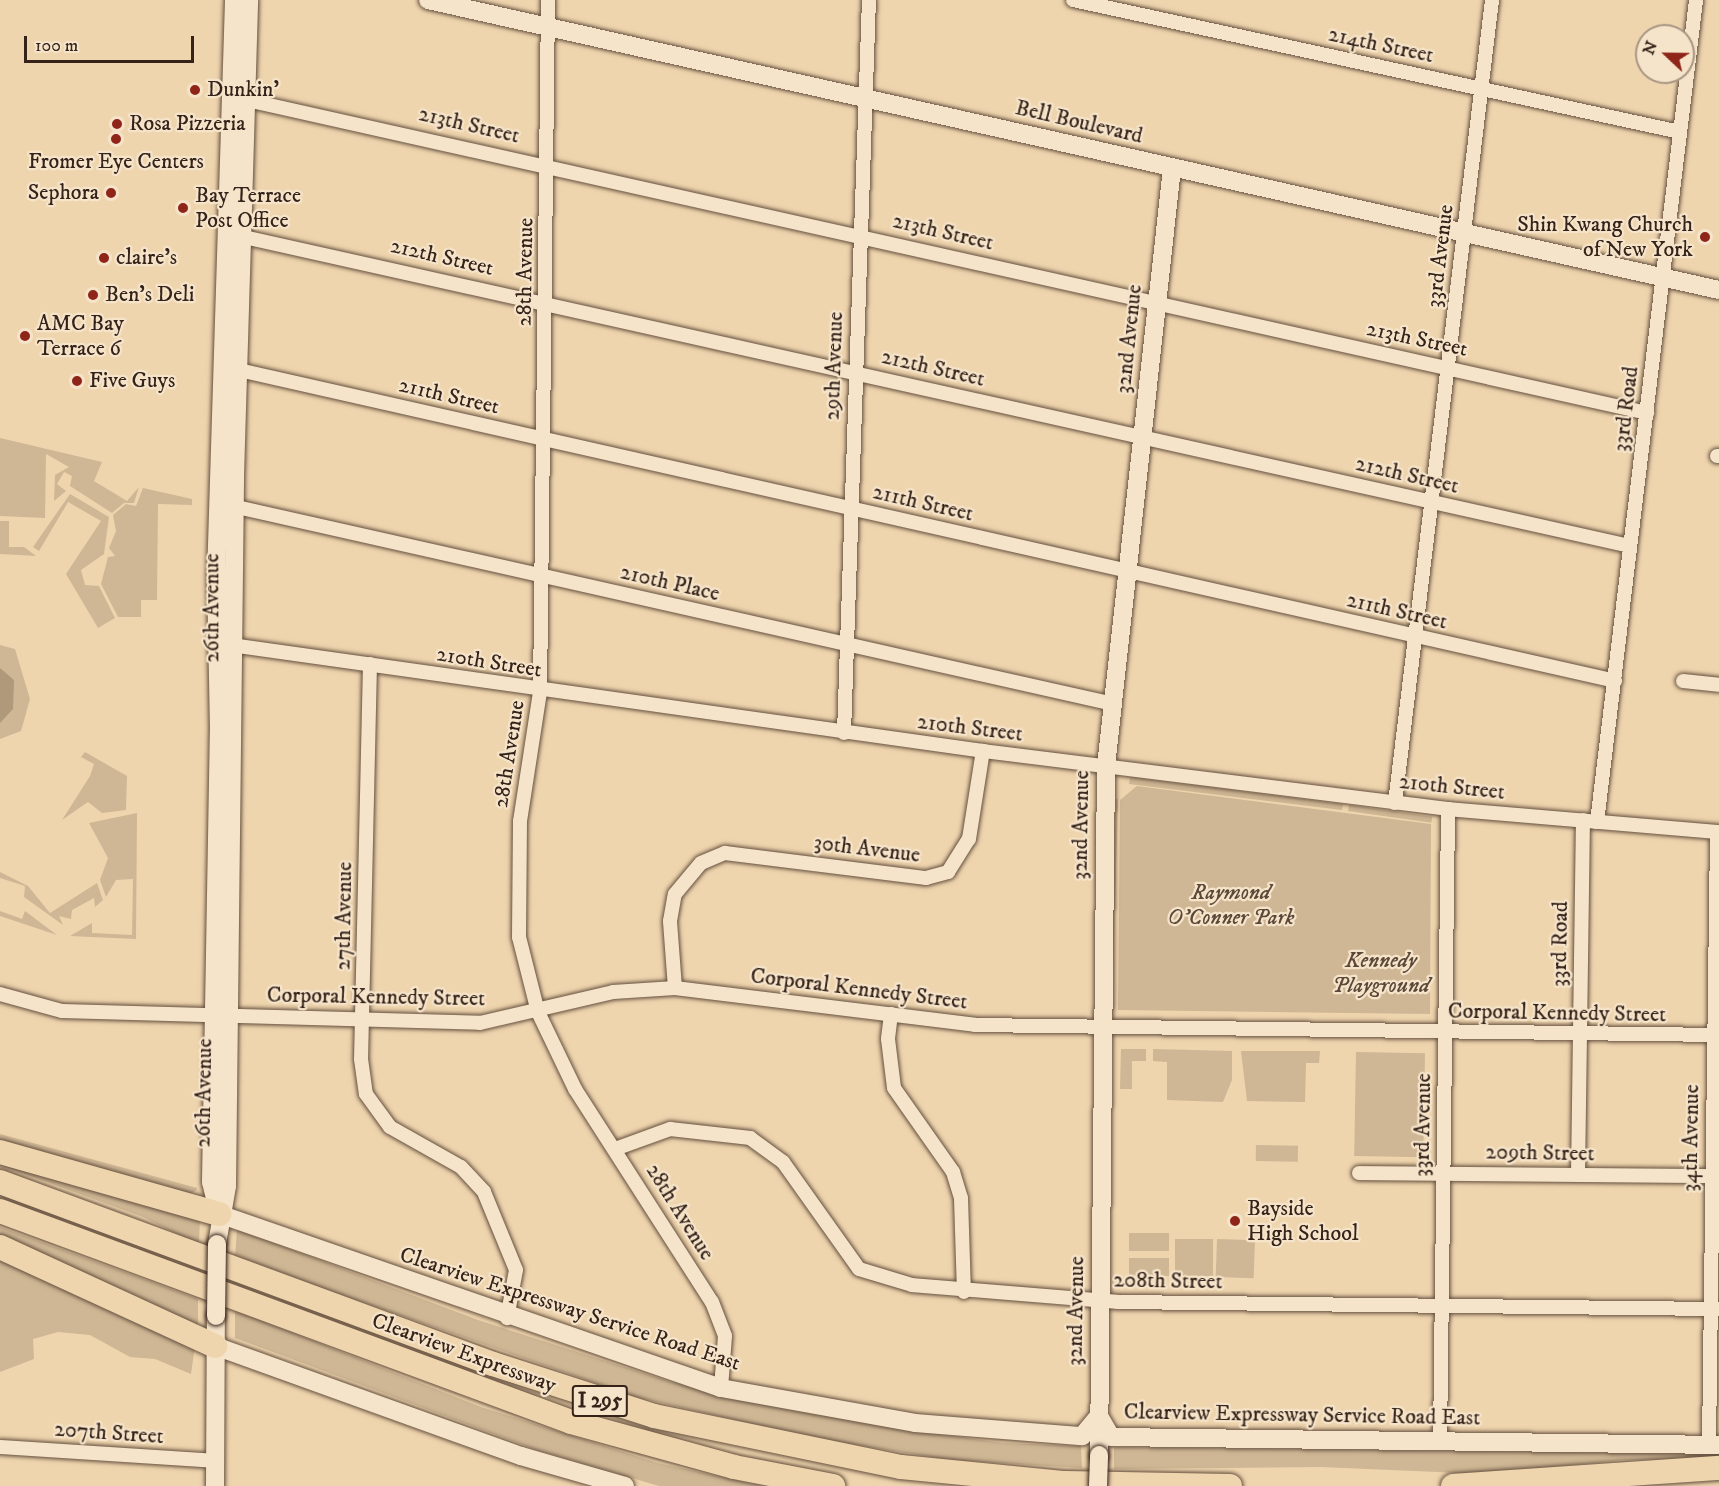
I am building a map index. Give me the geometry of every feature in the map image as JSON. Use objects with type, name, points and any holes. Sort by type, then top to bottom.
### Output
[{"type":"highway","points":[[0,1152],[219,1214]]},
{"type":"highway","name":"Clearview Expressway","points":[[0,1182],[514,1372],[665,1419],[901,1467],[1065,1483],[1230,1486]]},
{"type":"highway","name":"Clearview Expressway","points":[[0,1211],[571,1422],[734,1467],[833,1486]]},
{"type":"highway","points":[[0,1247],[215,1346]]},
{"type":"highway","points":[[1453,1486],[1719,1468]]},
{"type":"street","name":"26th Avenue","points":[[214,1486],[217,1244],[219,1214],[227,1186],[221,1015],[228,644],[226,505],[237,98],[234,0]]},
{"type":"street","name":"26th Avenue","points":[[237,98],[249,0]]},
{"type":"street","name":"Bell Boulevard","points":[[428,0],[1719,290]]},
{"type":"street","name":"28th Avenue","points":[[548,0],[540,692],[520,821],[516,886],[519,937],[538,1012],[575,1089],[712,1302],[725,1336],[721,1388]]},
{"type":"street","name":"29th Avenue","points":[[844,733],[844,643],[870,0]]},
{"type":"street","name":"214th Street","points":[[1074,0],[1680,132]]},
{"type":"street","name":"33rd Avenue","points":[[1395,802],[1492,0]]},
{"type":"street","name":"33rd Road","points":[[1578,1175],[1579,1034],[1590,821],[1615,681],[1696,0]]},
{"type":"street","name":"213th Street","points":[[237,98],[547,165],[1647,413]]},
{"type":"street","name":"32nd Avenue","points":[[1098,1486],[1106,766],[1172,168]]},
{"type":"street","name":"212th Street","points":[[234,235],[546,302],[1630,546]]},
{"type":"street","name":"211th Street","points":[[230,368],[1615,681]]},
{"type":"street","name":"210th Place","points":[[226,505],[1113,704]]},
{"type":"street","name":"210th Street","points":[[228,644],[370,664],[540,692],[983,751],[1448,809],[1718,832]]},
{"type":"street","name":"27th Avenue","points":[[370,664],[362,1019],[366,1094],[407,1141],[461,1167],[484,1192],[504,1229],[516,1270],[507,1318]]},
{"type":"street","points":[[1683,681],[1719,685]]},
{"type":"street","name":"30th Avenue","points":[[675,988],[670,921],[675,894],[701,863],[725,853],[926,878],[948,872],[969,839],[983,751]]},
{"type":"street","name":"33rd Avenue","points":[[1440,1441],[1448,809]]},
{"type":"street","name":"34th Avenue","points":[[1714,1445],[1718,832]]},
{"type":"street","name":"Corporal Kennedy Street","points":[[0,994],[62,1011],[480,1023],[538,1012],[613,992],[675,988],[975,1025],[1716,1035]]},
{"type":"street","points":[[891,1014],[888,1039],[894,1088],[953,1172],[961,1198],[964,1292]]},
{"type":"street","name":"208th Street","points":[[615,1149],[670,1129],[750,1138],[783,1162],[859,1269],[880,1278],[964,1292],[1100,1300],[1715,1309]]},
{"type":"street","name":"209th Street","points":[[1359,1173],[1715,1176]]},
{"type":"street","name":"Clearview Expressway Service Road East","points":[[219,1214],[507,1318],[721,1388],[915,1423],[1027,1435],[1082,1436],[1099,1416],[1111,1437],[1714,1445]]},
{"type":"street","points":[[215,1346],[521,1456],[625,1486]]},
{"type":"street","name":"207th Street","points":[[0,1447],[215,1461]]},
{"type":"green space","points":[[0,438],[102,462],[94,481],[127,501],[139,487],[134,503],[124,503],[112,513],[70,486],[72,476],[64,472],[57,484],[66,491],[54,501],[55,475],[69,467],[46,454],[45,518],[0,516]]},
{"type":"green space","points":[[143,488],[192,499],[192,505],[158,504],[157,600],[141,600],[141,617],[118,617],[101,584],[108,557],[115,556],[109,548],[116,531],[113,515],[126,504],[136,506]]},
{"type":"green space","points":[[70,494],[109,517],[104,554],[81,570],[85,585],[99,586],[115,618],[98,628],[66,574],[101,521],[68,502],[39,551],[33,547]]},
{"type":"green space","points":[[0,521],[9,521],[9,547],[24,547],[36,556],[0,554]]},
{"type":"green space","points":[[0,645],[15,649],[30,699],[21,731],[0,739]]},
{"type":"green space","points":[[85,752],[127,776],[126,810],[102,813],[88,802],[62,820],[90,776],[94,764],[81,757]]},
{"type":"green space","points":[[1130,777],[1343,804],[1342,810],[1129,784]]},
{"type":"green space","name":"Raymond O'Conner Park","points":[[1137,786],[1431,824],[1430,1014],[1118,1010],[1120,800]]},
{"type":"green space","points":[[1115,799],[1118,799],[1112,1007]]},
{"type":"green space","points":[[1349,805],[1432,817],[1431,823],[1348,811]]},
{"type":"green space","points":[[137,813],[136,939],[70,936],[92,923],[92,933],[132,935],[133,879],[116,880],[106,897],[100,880],[108,858],[89,823]]},
{"type":"green space","points":[[0,872],[28,886],[50,913],[97,883],[103,900],[95,907],[94,898],[72,910],[71,919],[59,916],[63,925],[24,897],[25,886],[0,878]]},
{"type":"green space","points":[[0,911],[22,919],[25,911],[57,935],[0,916]]},
{"type":"green space","points":[[1121,1049],[1146,1049],[1146,1061],[1132,1061],[1132,1089],[1120,1089]]},
{"type":"green space","points":[[1153,1049],[1232,1051],[1232,1080],[1223,1102],[1167,1100],[1167,1062],[1153,1061]]},
{"type":"green space","points":[[1241,1051],[1320,1051],[1319,1063],[1306,1063],[1305,1102],[1247,1101]]},
{"type":"green space","points":[[1356,1052],[1425,1053],[1423,1157],[1354,1156]]},
{"type":"green space","points":[[0,1134],[197,1188],[197,1190],[184,1197],[0,1145]]},
{"type":"green space","points":[[1256,1145],[1298,1146],[1298,1162],[1256,1161]]},
{"type":"green space","points":[[0,1157],[200,1214],[199,1245],[143,1217],[0,1165]]},
{"type":"green space","points":[[0,1227],[198,1299],[198,1326],[0,1236]]},
{"type":"green space","points":[[237,1229],[478,1320],[671,1382],[893,1428],[1004,1443],[1081,1446],[1082,1468],[951,1460],[819,1439],[636,1397],[235,1258]]},
{"type":"green space","points":[[1129,1233],[1169,1233],[1169,1251],[1129,1251]]},
{"type":"green space","points":[[1175,1239],[1213,1239],[1213,1276],[1175,1276]]},
{"type":"green space","points":[[1217,1239],[1255,1240],[1254,1278],[1216,1277]]},
{"type":"green space","points":[[0,1253],[196,1339],[191,1374],[155,1359],[130,1357],[90,1335],[58,1332],[33,1339],[34,1359],[0,1372]]},
{"type":"green space","points":[[1129,1258],[1169,1258],[1169,1276],[1129,1276]]},
{"type":"green space","points":[[235,1310],[481,1407],[658,1463],[763,1486],[659,1486],[537,1450],[235,1338]]},
{"type":"green space","points":[[1114,1447],[1719,1454],[1719,1459],[1623,1460],[1484,1474],[1321,1467],[1114,1469]]},
{"type":"shaded area","points":[[0,668],[14,680],[13,709],[0,723]]},
{"type":"place","name":"Dunkin'","points":[[195,90]]},
{"type":"place","name":"Rosa Pizzeria","points":[[117,124]]},
{"type":"place","name":"Fromer Eye Centers","points":[[116,139]]},
{"type":"place","name":"Sephora","points":[[111,193]]},
{"type":"place","name":"Bay Terrace Post Office","points":[[183,208]]},
{"type":"place","name":"Shin Kwang Church of New York","points":[[1705,237]]},
{"type":"place","name":"claire's","points":[[104,258]]},
{"type":"place","name":"Ben's Deli","points":[[93,295]]},
{"type":"place","name":"AMC Bay Terrace 6","points":[[25,336]]},
{"type":"place","name":"Five Guys","points":[[77,381]]},
{"type":"place","name":"Bayside High School","points":[[1235,1221]]},
{"type":"park label","name":"Kennedy Playground","points":[[1381,972]]}]
